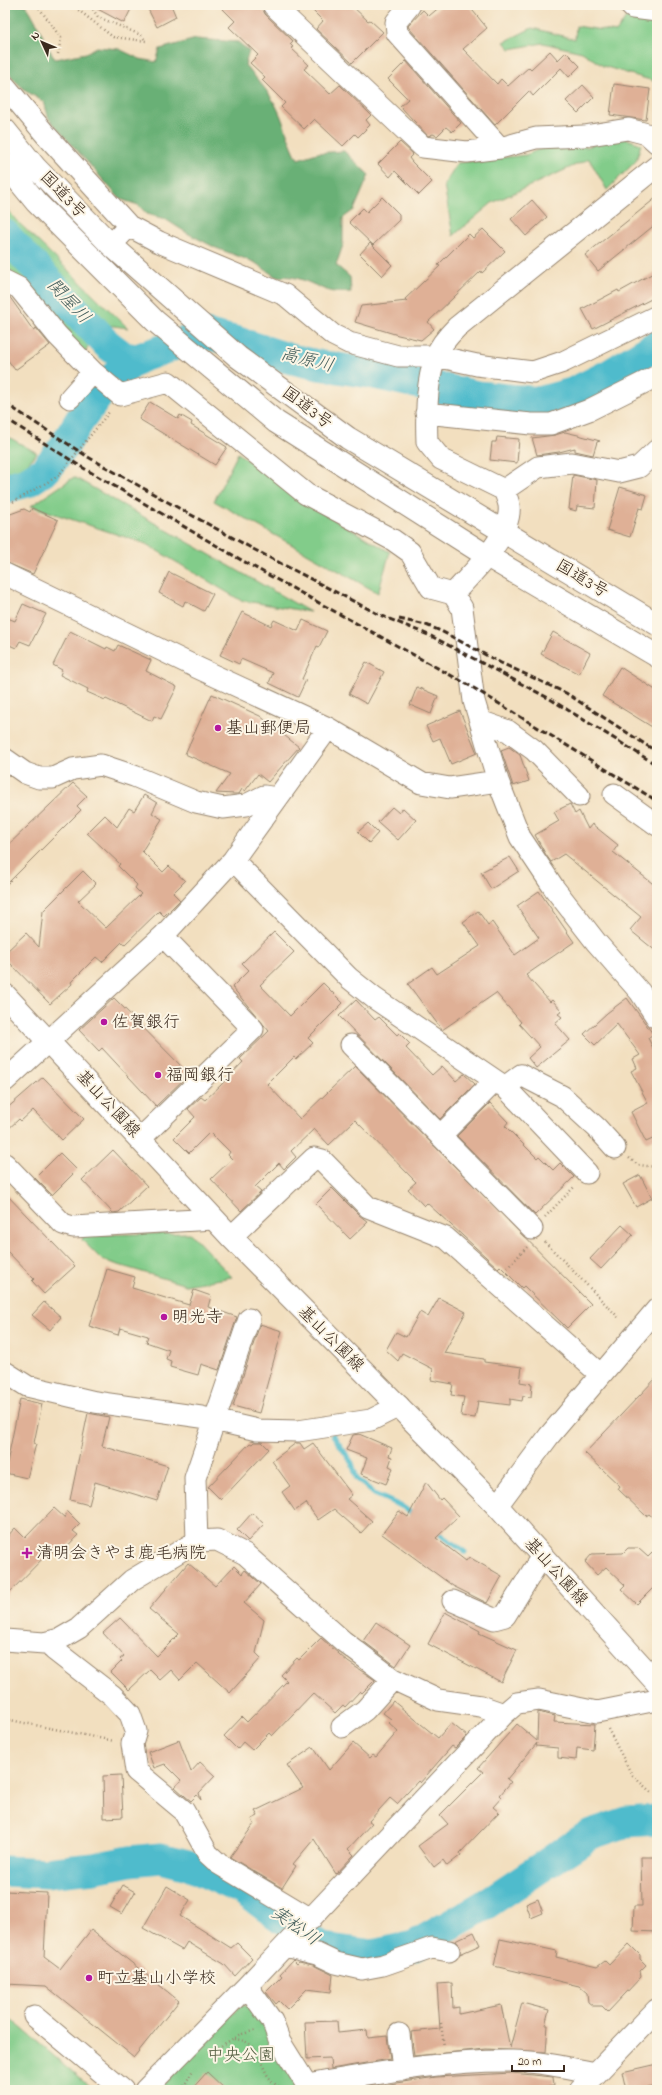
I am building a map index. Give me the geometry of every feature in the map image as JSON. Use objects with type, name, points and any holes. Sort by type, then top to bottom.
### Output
[{"type":"main road","name":"国道3号","points":[[5,130],[35,166],[111,245],[238,357],[348,438],[503,533],[657,624]]},
{"type":"main road","name":"国道3号","points":[[5,164],[36,202],[156,321],[276,422],[487,556],[657,656]]},
{"type":"main road","name":"基山公園線","points":[[5,995],[231,1237],[497,1506],[657,1683]]},
{"type":"main road","points":[[580,2090],[657,2010]]},
{"type":"street","points":[[273,5],[423,147],[467,152],[500,148],[536,138],[584,136],[628,129],[647,134],[657,142]]},
{"type":"street","points":[[410,5],[396,22],[397,33],[500,148]]},
{"type":"street","points":[[630,5],[633,8],[657,11]]},
{"type":"street","points":[[5,86],[46,135],[130,226],[159,242],[285,295],[333,335],[349,343],[398,356],[533,372],[563,362],[657,316]]},
{"type":"street","points":[[454,594],[487,556],[503,533],[509,506],[504,490],[441,459],[427,442],[426,410],[434,361],[446,339],[457,327],[657,166]]},
{"type":"street","points":[[111,245],[130,226]]},
{"type":"street","points":[[5,281],[19,288],[57,335],[93,372],[120,395],[168,382],[306,494],[393,540],[410,552],[431,588],[454,594],[462,608],[466,628],[470,676],[480,721],[498,781],[520,837],[554,888],[596,942],[640,992],[657,1018]]},
{"type":"street","points":[[70,398],[93,372]]},
{"type":"street","points":[[426,410],[531,424],[551,424],[589,410],[657,376]]},
{"type":"street","points":[[504,490],[538,467],[572,463],[619,472],[639,467],[657,450]]},
{"type":"street","points":[[5,574],[198,668],[328,728],[421,783],[450,788],[498,781]]},
{"type":"street","points":[[480,721],[508,731],[534,750],[579,796]]},
{"type":"street","points":[[5,1081],[163,936],[233,860],[328,728]]},
{"type":"street","points":[[5,759],[25,773],[39,778],[53,778],[73,769],[101,765],[134,776],[196,802],[223,808],[246,805],[264,796],[277,798]]},
{"type":"street","points":[[614,794],[657,825]]},
{"type":"street","points":[[233,860],[349,978],[374,998],[500,1084],[587,1173]]},
{"type":"street","points":[[140,1139],[253,1029],[163,936]]},
{"type":"street","points":[[351,1045],[536,1232]]},
{"type":"street","points":[[440,1136],[500,1084],[521,1074],[562,1096],[597,1128],[615,1148]]},
{"type":"street","points":[[231,1237],[314,1158],[322,1160],[368,1207],[446,1238],[601,1375]]},
{"type":"street","points":[[5,1164],[63,1224],[72,1227],[214,1219]]},
{"type":"street","points":[[497,1506],[549,1436],[657,1308]]},
{"type":"street","points":[[197,1540],[195,1478],[249,1320]]},
{"type":"street","points":[[9,1381],[95,1402],[214,1420],[257,1430],[298,1431],[372,1420],[398,1406]]},
{"type":"street","points":[[5,1640],[44,1643],[60,1639],[79,1628],[132,1580],[197,1540],[217,1540],[245,1554],[343,1641],[393,1679],[438,1700],[481,1706],[504,1714]]},
{"type":"street","points":[[453,1601],[494,1619],[505,1616],[542,1556]]},
{"type":"street","points":[[51,1642],[54,1650],[112,1695],[130,1714],[136,1731],[132,1744],[136,1771],[184,1811],[208,1854],[219,1864],[275,1899],[311,1919]]},
{"type":"street","points":[[342,1727],[365,1710],[393,1679]]},
{"type":"street","points":[[145,2090],[248,1986],[504,1714],[517,1703],[539,1700],[597,1712],[657,1700]]},
{"type":"street","points":[[285,1946],[317,1954],[336,1963],[362,1969],[390,1963],[432,1948],[449,1951]]},
{"type":"street","points":[[248,1986],[272,2021],[280,2042],[308,2087],[403,2070],[474,2062],[512,2061],[541,2063],[596,2073]]},
{"type":"street","points":[[34,2016],[123,2090]]},
{"type":"street","points":[[399,2034],[403,2070]]},
{"type":"path","points":[[37,5],[62,38],[58,54]]},
{"type":"path","points":[[72,5],[114,37],[146,41],[141,35],[98,17],[90,5]]},
{"type":"path","points":[[5,502],[13,502],[58,476],[107,415],[120,395]]},
{"type":"path","points":[[495,1280],[536,1232],[620,1319]]},
{"type":"path","points":[[597,1712],[613,1737],[624,1765],[632,1776],[652,1793]]},
{"type":"path","points":[[5,1719],[132,1744]]},
{"type":"path","points":[[207,2056],[226,2042],[239,2035],[264,2027],[272,2021]]},
{"type":"path","points":[[233,2039],[242,2040],[255,2050],[270,2079],[282,2090]]},
{"type":"path","points":[[182,2090],[185,2081],[198,2065]]},
{"type":"green space","points":[[5,5],[26,5],[55,59],[86,53],[97,47],[119,49],[140,59],[156,62],[160,49],[196,39],[238,42],[249,51],[245,65],[264,87],[274,102],[298,159],[317,153],[344,151],[369,175],[354,210],[343,218],[343,245],[336,265],[350,277],[351,292],[331,292],[298,278],[284,276],[276,277],[254,262],[216,248],[187,233],[165,219],[147,214],[138,205],[120,199],[49,119],[44,102],[22,88],[9,73],[4,56]]},
{"type":"green space","points":[[626,18],[657,22],[657,82],[603,66],[582,52],[543,43],[510,49],[504,42],[532,28],[575,39],[576,26],[616,32]]},
{"type":"green space","points":[[618,136],[641,144],[636,161],[607,190],[589,159],[492,203],[453,236],[444,185],[457,163],[526,155],[554,143],[587,147]]},
{"type":"green space","points":[[5,206],[16,220],[128,328],[107,325],[5,223]]},
{"type":"green space","points":[[5,255],[35,284],[90,343],[84,355],[5,271]]},
{"type":"green space","points":[[5,435],[37,453],[20,472],[5,471]]},
{"type":"green space","points":[[238,453],[306,503],[390,552],[378,593],[214,501]]},
{"type":"green space","points":[[74,477],[310,612],[240,600],[146,544],[31,506]]},
{"type":"green space","points":[[190,1233],[232,1277],[186,1285],[102,1260],[82,1240],[83,1236],[86,1235]]},
{"type":"green space","name":"中央公園","points":[[240,2006],[248,2006],[257,2010],[300,2090],[158,2090]]},
{"type":"green space","points":[[5,2014],[90,2087],[90,2090],[5,2090]]},
{"type":"building","points":[[90,5],[133,5],[124,23]]},
{"type":"building","points":[[146,5],[171,5],[176,17],[157,27]]},
{"type":"building","points":[[219,5],[261,5],[265,14],[293,41],[290,44],[293,47],[291,48],[309,65],[304,69],[330,94],[340,85],[371,115],[366,120],[370,125],[358,137],[355,134],[343,146],[314,119],[304,129],[281,107],[285,103],[262,80],[265,77],[250,63],[258,55],[229,27],[235,21]]},
{"type":"building","points":[[307,5],[351,5],[368,21],[370,20],[383,32],[352,63],[316,29],[323,21]]},
{"type":"building","points":[[442,5],[468,5],[487,28],[463,49],[497,84],[501,79],[508,86],[529,67],[531,69],[550,51],[558,60],[566,52],[580,66],[569,77],[561,68],[533,96],[529,91],[495,125],[408,26],[423,10],[429,16]]},
{"type":"building","points":[[406,61],[461,123],[452,132],[446,127],[437,136],[433,134],[428,136],[400,106],[408,99],[388,79]]},
{"type":"building","points":[[614,84],[650,89],[646,120],[610,115]]},
{"type":"building","points":[[583,85],[594,97],[578,113],[566,101]]},
{"type":"building","points":[[400,142],[413,154],[409,158],[412,162],[432,182],[419,195],[395,171],[390,177],[378,164]]},
{"type":"building","points":[[382,197],[399,214],[399,220],[373,245],[349,222],[363,208],[367,212]]},
{"type":"building","points":[[657,197],[657,223],[598,271],[585,255]]},
{"type":"building","points":[[532,200],[547,217],[526,236],[511,219]]},
{"type":"building","points":[[483,229],[505,251],[482,273],[481,271],[428,322],[434,329],[421,340],[398,335],[355,322],[361,306],[407,301],[405,299],[440,266],[438,265],[469,234],[473,238]]},
{"type":"building","points":[[370,243],[392,265],[382,276],[360,254]]},
{"type":"building","points":[[657,271],[657,296],[593,329],[582,309],[618,290],[619,292]]},
{"type":"building","points":[[5,294],[9,296],[33,330],[36,328],[50,345],[15,370],[5,356]]},
{"type":"building","points":[[150,402],[178,419],[180,415],[192,422],[191,425],[227,447],[215,465],[139,419]]},
{"type":"building","points":[[565,432],[600,441],[597,442],[593,455],[575,451],[575,448],[537,455],[532,438]]},
{"type":"building","points":[[497,437],[519,439],[517,463],[490,460],[492,442],[496,442]]},
{"type":"building","points":[[573,475],[597,480],[595,508],[577,506],[576,511],[569,509]]},
{"type":"building","points":[[620,487],[647,495],[643,509],[639,508],[630,537],[607,530]]},
{"type":"building","points":[[32,508],[58,520],[33,574],[5,562],[5,516],[24,509],[30,512]]},
{"type":"building","points":[[169,572],[213,594],[204,611],[185,601],[183,606],[159,593]]},
{"type":"building","points":[[23,604],[46,614],[30,645],[20,641],[16,648],[5,643],[5,617],[15,621]]},
{"type":"building","points":[[242,612],[271,626],[274,620],[298,631],[303,620],[327,631],[319,647],[317,646],[302,679],[306,680],[298,697],[269,683],[273,673],[241,659],[239,664],[220,655]]},
{"type":"building","points":[[70,631],[106,649],[107,647],[115,651],[118,645],[151,660],[146,671],[177,687],[161,719],[154,716],[152,721],[106,699],[105,700],[87,692],[88,689],[60,675],[62,670],[53,665]]},
{"type":"building","points":[[553,632],[590,653],[579,674],[541,654]]},
{"type":"building","points":[[366,662],[384,672],[367,704],[349,694]]},
{"type":"building","points":[[620,667],[657,691],[657,730],[602,696]]},
{"type":"building","points":[[417,687],[438,696],[431,714],[410,705]]},
{"type":"building","points":[[212,694],[260,716],[299,747],[268,782],[258,774],[245,791],[242,789],[239,794],[216,793],[230,774],[185,754]]},
{"type":"building","points":[[460,711],[477,753],[451,764],[440,738],[433,741],[426,726]]},
{"type":"building","points":[[509,747],[520,755],[529,781],[513,786],[501,750]]},
{"type":"building","points":[[73,783],[87,796],[77,806],[81,810],[5,886],[5,848]]},
{"type":"building","points":[[144,795],[157,803],[152,813],[162,819],[142,851],[163,872],[169,866],[185,881],[173,893],[180,900],[164,916],[159,911],[124,945],[122,942],[102,962],[96,957],[71,982],[72,984],[50,1004],[5,958],[5,953],[26,933],[39,947],[43,911],[83,871],[96,884],[78,901],[106,928],[141,894],[135,888],[137,885],[118,866],[120,864],[87,833],[105,815],[117,827],[129,808],[134,811]]},
{"type":"building","points":[[570,804],[575,814],[579,811],[588,829],[592,824],[618,845],[613,852],[657,887],[657,952],[630,930],[641,917],[564,854],[551,862],[546,855],[535,835],[559,821],[554,812]]},
{"type":"building","points":[[392,807],[399,813],[403,808],[416,820],[398,840],[378,822]]},
{"type":"building","points":[[368,823],[378,833],[369,843],[358,832]]},
{"type":"building","points":[[510,857],[519,871],[491,889],[481,872]]},
{"type":"building","points":[[539,891],[574,942],[526,975],[550,1002],[552,1000],[562,1011],[558,1014],[562,1017],[555,1023],[570,1040],[536,1068],[528,1058],[540,1047],[519,1024],[521,1022],[496,993],[442,1030],[408,984],[432,967],[437,974],[480,946],[463,922],[478,911],[488,925],[492,922],[515,955],[539,938],[517,906]]},
{"type":"building","points":[[274,932],[294,952],[260,985],[290,1016],[323,983],[343,1003],[308,1038],[313,1043],[296,1059],[294,1057],[267,1084],[300,1119],[355,1066],[591,1304],[567,1328],[524,1286],[522,1288],[500,1266],[498,1268],[427,1203],[424,1206],[408,1189],[416,1182],[355,1120],[329,1145],[314,1129],[291,1151],[296,1157],[284,1169],[279,1163],[255,1187],[261,1192],[241,1211],[211,1179],[232,1159],[228,1155],[230,1152],[210,1132],[189,1153],[174,1138],[195,1117],[188,1109],[201,1097],[205,1100],[221,1085],[243,1062],[240,1059],[269,1031],[232,987],[249,970],[242,963]]},
{"type":"building","points":[[114,998],[189,1074],[156,1106],[102,1048],[99,1051],[79,1030]]},
{"type":"building","points":[[627,998],[653,1034],[648,1038],[657,1056],[657,1137],[646,1142],[631,1112],[648,1103],[631,1071],[637,1068],[633,1059],[640,1055],[617,1024],[595,1045],[584,1034],[607,1013]]},
{"type":"building","points":[[356,1000],[375,1020],[379,1017],[397,1035],[399,1033],[410,1044],[406,1048],[432,1075],[442,1066],[456,1081],[464,1074],[475,1084],[440,1119],[339,1016]]},
{"type":"building","points":[[43,1077],[84,1119],[62,1140],[33,1110],[21,1121],[19,1119],[5,1132],[5,1110]]},
{"type":"building","points":[[490,1103],[508,1122],[505,1126],[537,1158],[539,1156],[553,1170],[560,1163],[574,1177],[535,1215],[457,1136]]},
{"type":"building","points":[[113,1150],[147,1186],[119,1212],[113,1213],[82,1180]]},
{"type":"building","points":[[60,1153],[77,1170],[52,1195],[35,1178]]},
{"type":"building","points":[[640,1175],[652,1198],[636,1207],[623,1184]]},
{"type":"building","points":[[332,1188],[368,1222],[350,1239],[316,1204]]},
{"type":"building","points":[[5,1193],[75,1266],[44,1294],[32,1281],[34,1279],[5,1249]]},
{"type":"building","points":[[622,1225],[633,1235],[601,1269],[590,1259]]},
{"type":"building","points":[[107,1269],[135,1277],[132,1288],[189,1305],[194,1290],[211,1296],[208,1307],[237,1317],[219,1370],[201,1364],[198,1375],[170,1367],[171,1361],[166,1359],[169,1350],[146,1342],[148,1336],[120,1328],[118,1335],[89,1326]]},
{"type":"building","points":[[439,1298],[466,1312],[444,1353],[484,1359],[484,1362],[522,1367],[520,1382],[532,1384],[531,1397],[523,1396],[522,1401],[510,1399],[510,1405],[478,1401],[475,1418],[461,1416],[464,1397],[451,1395],[453,1384],[431,1380],[433,1369],[402,1353],[398,1361],[386,1350],[396,1332],[406,1337],[420,1312],[428,1317]]},
{"type":"building","points":[[44,1302],[61,1317],[50,1330],[32,1315]]},
{"type":"building","points":[[260,1324],[282,1331],[259,1413],[233,1406]]},
{"type":"building","points":[[657,1377],[657,1521],[649,1514],[646,1516],[618,1489],[620,1486],[585,1453]]},
{"type":"building","points":[[20,1399],[42,1404],[34,1443],[36,1444],[27,1478],[5,1473]]},
{"type":"building","points":[[88,1413],[109,1417],[102,1446],[168,1466],[157,1501],[95,1482],[89,1505],[70,1500]]},
{"type":"building","points":[[359,1434],[392,1448],[389,1456],[392,1457],[389,1466],[393,1468],[386,1484],[361,1474],[367,1458],[346,1450],[353,1435]]},
{"type":"building","points":[[254,1442],[262,1442],[269,1449],[221,1500],[208,1487],[250,1443],[252,1444]]},
{"type":"building","points":[[296,1443],[300,1443],[304,1449],[313,1443],[352,1495],[347,1499],[372,1521],[361,1533],[334,1509],[318,1520],[306,1503],[295,1511],[282,1492],[290,1486],[272,1461]]},
{"type":"building","points":[[426,1482],[440,1500],[442,1498],[459,1516],[436,1538],[466,1561],[469,1557],[502,1576],[487,1603],[453,1586],[382,1534],[399,1511],[408,1517]]},
{"type":"building","name":"清明会きやま鹿毛病院","points":[[54,1508],[65,1518],[67,1511],[80,1524],[73,1531],[78,1535],[58,1556],[51,1550],[5,1597],[5,1539],[15,1528],[25,1538]]},
{"type":"building","points":[[252,1513],[264,1524],[248,1541],[237,1530]]},
{"type":"building","points":[[628,1548],[638,1548],[648,1557],[657,1548],[657,1584],[637,1604],[621,1589],[625,1585],[606,1567],[597,1575],[585,1562],[592,1554],[623,1553]]},
{"type":"building","points":[[188,1563],[215,1586],[234,1566],[242,1574],[245,1570],[261,1584],[244,1603],[264,1620],[256,1653],[261,1658],[230,1693],[197,1663],[180,1680],[171,1670],[160,1680],[150,1670],[129,1690],[111,1672],[122,1661],[120,1659],[124,1656],[103,1633],[120,1618],[157,1656],[179,1634],[149,1609]]},
{"type":"building","points":[[445,1612],[480,1631],[479,1633],[517,1650],[501,1682],[428,1644]]},
{"type":"building","points":[[376,1622],[410,1645],[396,1666],[363,1641]]},
{"type":"building","points":[[321,1638],[348,1662],[375,1680],[362,1693],[360,1691],[345,1707],[343,1705],[335,1713],[313,1693],[272,1736],[269,1733],[252,1750],[243,1742],[237,1749],[224,1736],[242,1717],[247,1722],[287,1681],[281,1675],[297,1658],[299,1660]]},
{"type":"building","points":[[393,1701],[438,1738],[451,1723],[467,1736],[455,1748],[452,1746],[420,1783],[418,1781],[397,1804],[390,1798],[369,1821],[372,1823],[348,1849],[354,1855],[336,1874],[314,1839],[293,1864],[296,1866],[282,1888],[230,1857],[254,1824],[252,1819],[258,1816],[255,1811],[303,1788],[287,1765],[313,1747],[329,1770],[353,1743],[370,1758],[373,1755],[376,1757],[398,1731],[388,1722],[391,1719],[383,1713]]},
{"type":"building","points":[[538,1712],[555,1716],[554,1722],[595,1724],[593,1750],[577,1748],[576,1760],[558,1758],[558,1748],[536,1746],[537,1743],[507,1779],[511,1782],[500,1795],[502,1797],[493,1807],[499,1812],[460,1853],[461,1855],[447,1866],[443,1860],[434,1867],[418,1846],[448,1824],[440,1815],[483,1772],[478,1768],[517,1724],[537,1741]]},
{"type":"building","points":[[179,1740],[191,1772],[200,1762],[215,1776],[199,1793],[201,1800],[197,1795],[191,1801],[175,1787],[181,1780],[165,1764],[154,1768],[148,1752]]},
{"type":"building","points":[[121,1775],[123,1817],[104,1818],[103,1776]]},
{"type":"building","points":[[641,1857],[657,1857],[656,1932],[633,1931],[634,1906],[642,1906]]},
{"type":"building","points":[[123,1885],[135,1892],[122,1914],[110,1907]]},
{"type":"building","points":[[167,1886],[190,1900],[180,1916],[231,1948],[237,1943],[252,1958],[235,1976],[224,1964],[187,1942],[182,1950],[143,1928]]},
{"type":"building","points":[[5,1891],[47,1893],[44,1957],[60,1969],[91,1930],[179,2001],[134,2057],[46,1986],[5,1984]]},
{"type":"building","points":[[538,1899],[543,1913],[531,1918],[526,1904]]},
{"type":"building","points":[[474,1932],[480,1945],[460,1954],[460,1947],[455,1941]]},
{"type":"building","points":[[500,1939],[557,1951],[556,1957],[597,1967],[605,1961],[609,1965],[629,1944],[640,1955],[640,1959],[646,1965],[640,1971],[641,1977],[608,2012],[602,2006],[593,2006],[588,2002],[587,1993],[579,1986],[494,1966]]},
{"type":"building","points":[[293,1960],[297,1964],[299,1962],[313,1965],[333,1975],[331,1992],[307,1989],[287,2009],[279,2001],[276,2004],[266,1992],[282,1976],[280,1974]]},
{"type":"building","points":[[452,1983],[453,2008],[459,2007],[459,2014],[501,2005],[510,2048],[522,2003],[549,2010],[545,2025],[548,2025],[546,2052],[486,2049],[414,2056],[411,2032],[440,2029],[437,1984]]},
{"type":"building","points":[[337,2021],[338,2033],[367,2030],[368,2038],[387,2036],[390,2059],[331,2069],[330,2058],[307,2059],[305,2022]]},
{"type":"building","points":[[657,2064],[657,2085],[648,2087],[648,2090],[626,2090],[622,2072]]},
{"type":"building","points":[[207,2072],[226,2090],[191,2090]]},
{"type":"building","points":[[512,2073],[553,2077],[554,2086],[533,2090],[350,2090],[436,2077]]},
{"type":"waterway","name":"関屋川","points":[[5,235],[107,344],[124,357],[137,359]]},
{"type":"waterway","name":"高原川","points":[[5,488],[27,482],[44,471],[63,448],[80,420],[109,381],[137,359],[205,334],[235,341],[287,358],[318,365],[370,373],[477,396],[539,402],[572,393],[612,373],[657,345]]},
{"type":"waterway","points":[[333,1435],[352,1463],[357,1479],[374,1494],[403,1507],[416,1517]]},
{"type":"waterway","points":[[435,1531],[465,1552]]},
{"type":"waterway","name":"実松川","points":[[5,1871],[46,1873],[94,1868],[130,1861],[161,1858],[188,1865],[243,1890],[323,1948],[373,1955],[414,1946],[483,1906],[591,1834],[627,1822],[657,1820]]},
{"type":"railway","points":[[5,403],[88,457],[166,501],[255,550],[380,615],[431,636],[550,699],[657,765]]},
{"type":"railway","points":[[5,418],[80,466],[243,561],[472,687],[657,801]]},
{"type":"railway","points":[[399,619],[426,625],[441,631],[501,663],[566,693],[657,752]]},
{"type":"place","name":"基山郵便局","points":[[218,728]]},
{"type":"place","name":"佐賀銀行","points":[[104,1022]]},
{"type":"place","name":"福岡銀行","points":[[158,1075]]},
{"type":"place","name":"明光寺","points":[[164,1317]]},
{"type":"place","name":"清明会きやま鹿毛病院","points":[[27,1553]]},
{"type":"place","name":"町立基山小学校","points":[[89,1978]]}]
